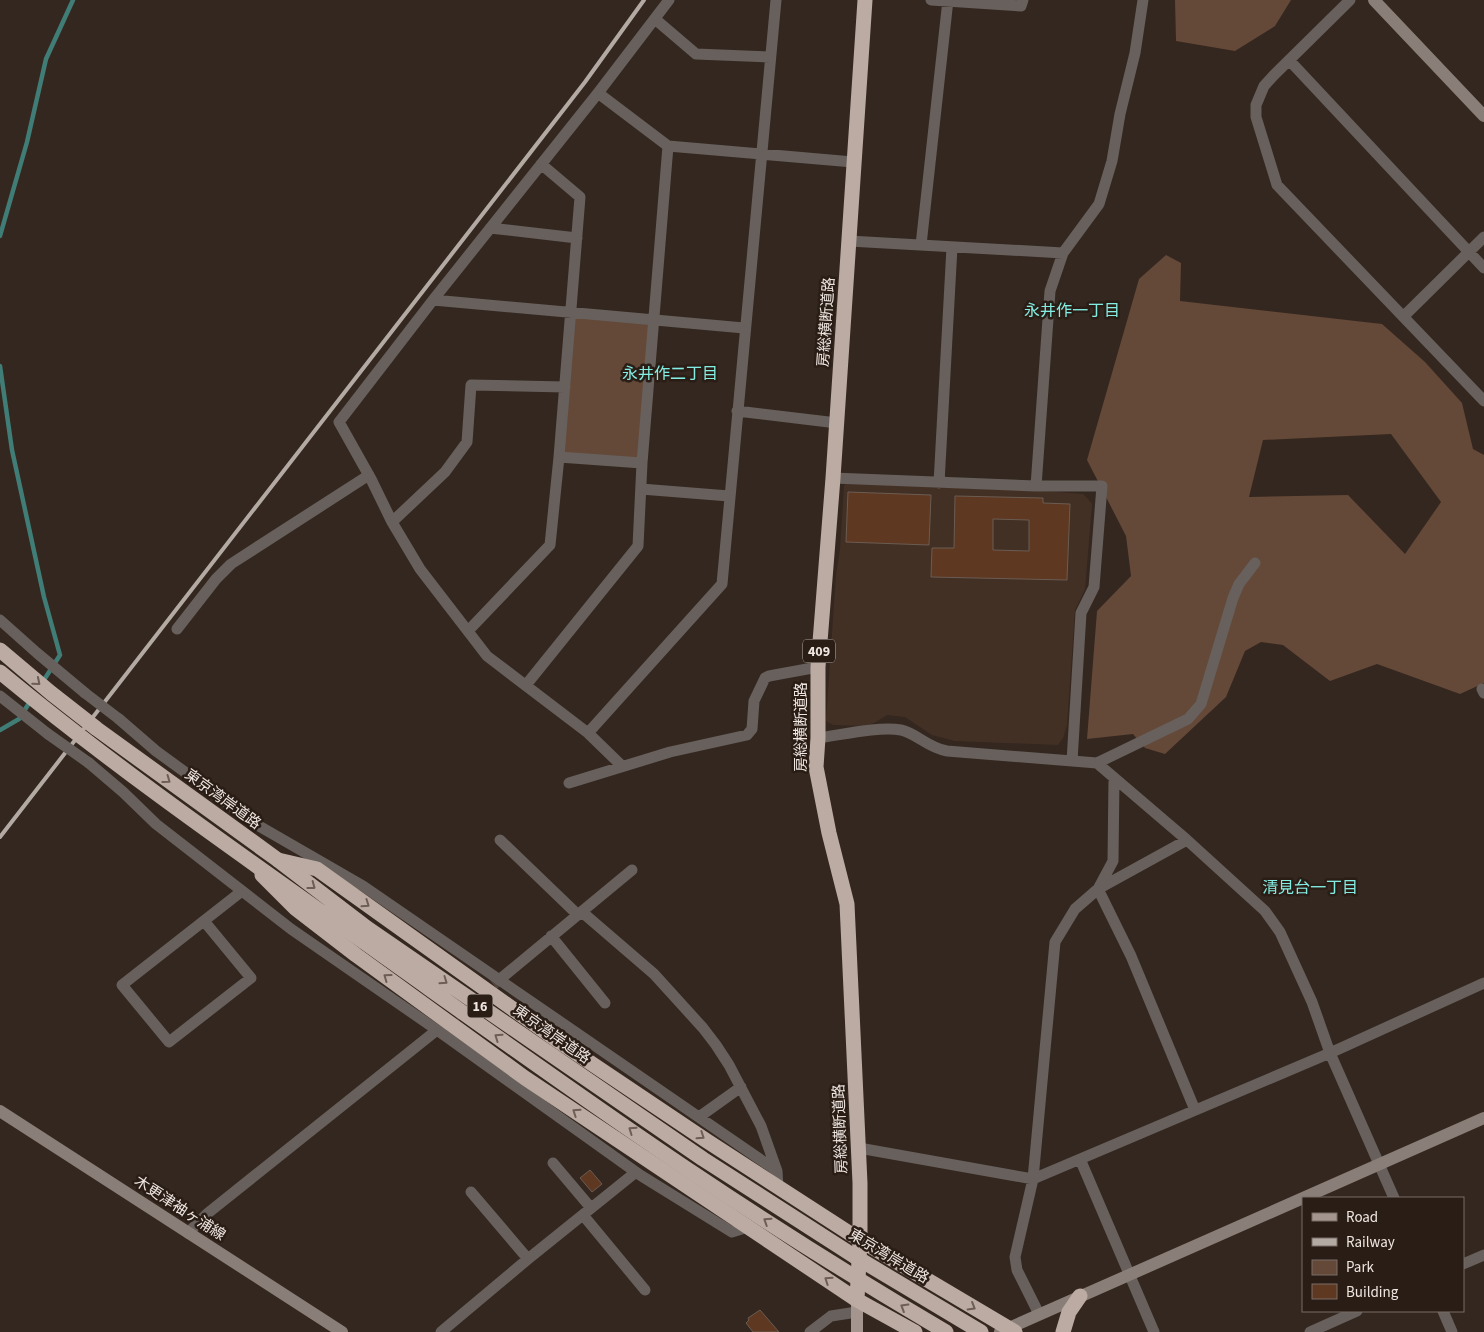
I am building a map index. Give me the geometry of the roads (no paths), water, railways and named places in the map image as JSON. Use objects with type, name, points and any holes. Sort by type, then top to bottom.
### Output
[{"type":"highway","name":"房総横断道路","points":[[857,1306],[860,1240],[859,1148],[847,904],[829,834],[816,767],[818,667],[837,423],[865,0]]},
{"type":"highway","name":"東京湾岸道路","points":[[0,650],[51,694],[278,860],[367,928],[703,1159],[854,1256],[981,1332]]},
{"type":"highway","name":"16","points":[[0,672],[86,741],[242,855],[537,1065],[695,1174],[848,1274],[946,1332]]},
{"type":"highway","name":"16","points":[[242,855],[295,908],[356,955],[525,1078],[748,1227],[857,1306],[915,1332]]},
{"type":"highway","name":"16","points":[[278,860],[317,869],[555,1038],[778,1187],[1007,1331]]},
{"type":"highway","points":[[1063,1332],[1069,1312],[1080,1296]]},
{"type":"main road","name":"房総横断道路","points":[[857,1306],[857,1332]]},
{"type":"street","points":[[622,766],[588,733],[487,656],[420,569],[392,522],[369,475],[339,422],[669,0]]},
{"type":"street","points":[[588,733],[722,584],[744,328],[776,0]]},
{"type":"street","points":[[931,0],[1021,6],[1023,0]]},
{"type":"street","points":[[1036,486],[1050,291],[1063,253],[1099,204],[1112,161],[1120,114],[1136,53],[1143,0]]},
{"type":"street","points":[[1350,0],[1264,86],[1256,105],[1256,117],[1277,185],[1484,401]]},
{"type":"street","points":[[1374,0],[1484,116]]},
{"type":"street","points":[[921,245],[948,1]]},
{"type":"street","points":[[655,19],[696,54],[770,58]]},
{"type":"street","points":[[1289,60],[1484,268]]},
{"type":"street","points":[[598,93],[668,146],[853,162]]},
{"type":"street","points":[[526,684],[638,546],[642,463],[668,146]]},
{"type":"street","points":[[468,631],[550,545],[560,457],[580,196],[541,164]]},
{"type":"street","points":[[490,228],[577,238]]},
{"type":"street","points":[[1404,316],[1484,238]]},
{"type":"street","points":[[848,241],[1063,253]]},
{"type":"street","points":[[939,483],[952,247]]},
{"type":"street","points":[[433,300],[744,328]]},
{"type":"street","points":[[392,522],[446,472],[467,442],[471,385],[565,387]]},
{"type":"street","points":[[737,411],[837,423]]},
{"type":"street","points":[[560,457],[642,463]]},
{"type":"street","points":[[177,629],[216,579],[231,564],[369,475]]},
{"type":"street","points":[[833,478],[1036,486],[1102,486],[1094,587],[1081,613],[1072,761]]},
{"type":"street","points":[[641,489],[729,496]]},
{"type":"street","points":[[818,738],[884,729],[902,730],[936,750],[1097,763],[1188,718],[1201,704],[1227,612],[1238,584],[1255,563]]},
{"type":"street","points":[[0,620],[156,751],[259,826],[363,886],[777,1171]]},
{"type":"street","points":[[569,782],[670,752],[747,735],[752,729],[754,701],[765,678],[818,667]]},
{"type":"street","points":[[0,696],[89,764],[123,792],[156,824],[291,929],[437,1030],[636,1172],[732,1232],[748,1227]]},
{"type":"street","points":[[1097,763],[1187,840],[1265,911],[1280,932],[1312,1002],[1330,1053],[1394,1197]]},
{"type":"street","points":[[1098,889],[1113,861],[1114,778]]},
{"type":"street","points":[[500,840],[580,913],[616,940],[654,974],[716,1045],[761,1126],[777,1171],[778,1187]]},
{"type":"street","points":[[1039,1314],[1017,1270],[1015,1257],[1033,1179],[1055,942],[1075,909],[1098,889],[1187,840]]},
{"type":"street","points":[[498,980],[632,870]]},
{"type":"street","points":[[1098,889],[1131,956],[1195,1110]]},
{"type":"street","points":[[204,921],[251,978],[169,1042],[122,985],[242,891]]},
{"type":"street","points":[[552,936],[605,1003]]},
{"type":"street","points":[[859,1148],[1033,1179],[1330,1053],[1484,983]]},
{"type":"street","points":[[188,1233],[208,1213],[437,1030]]},
{"type":"street","points":[[699,1117],[741,1087]]},
{"type":"street","name":"木更津袖ヶ浦線","points":[[0,1111],[342,1332]]},
{"type":"street","points":[[1306,1197],[1484,1118]]},
{"type":"street","points":[[1080,1159],[1154,1332]]},
{"type":"street","points":[[553,1163],[645,1290]]},
{"type":"street","points":[[441,1332],[636,1172]]},
{"type":"street","points":[[471,1192],[528,1259]]},
{"type":"street","points":[[1007,1331],[1039,1314],[1128,1274],[1302,1199]]},
{"type":"street","points":[[1464,1264],[1484,1255]]},
{"type":"street","points":[[810,1332],[831,1316],[857,1306]]},
{"type":"street","points":[[1310,1332],[1355,1312]]},
{"type":"street","points":[[1443,1312],[1452,1332]]},
{"type":"waterway","points":[[0,236],[27,142],[46,59],[73,0]]},
{"type":"waterway","points":[[0,366],[12,450],[44,597],[60,655],[42,683]]},
{"type":"waterway","points":[[0,730],[19,719],[31,700]]},
{"type":"tunnel","points":[[442,1026],[499,980]]},
{"type":"railway","points":[[0,837],[585,82],[644,0]]},
{"type":"district","name":"永井作一丁目","points":[[1072,310]]},
{"type":"district","name":"永井作二丁目","points":[[670,373]]},
{"type":"district","name":"清見台一丁目","points":[[1310,887]]}]
